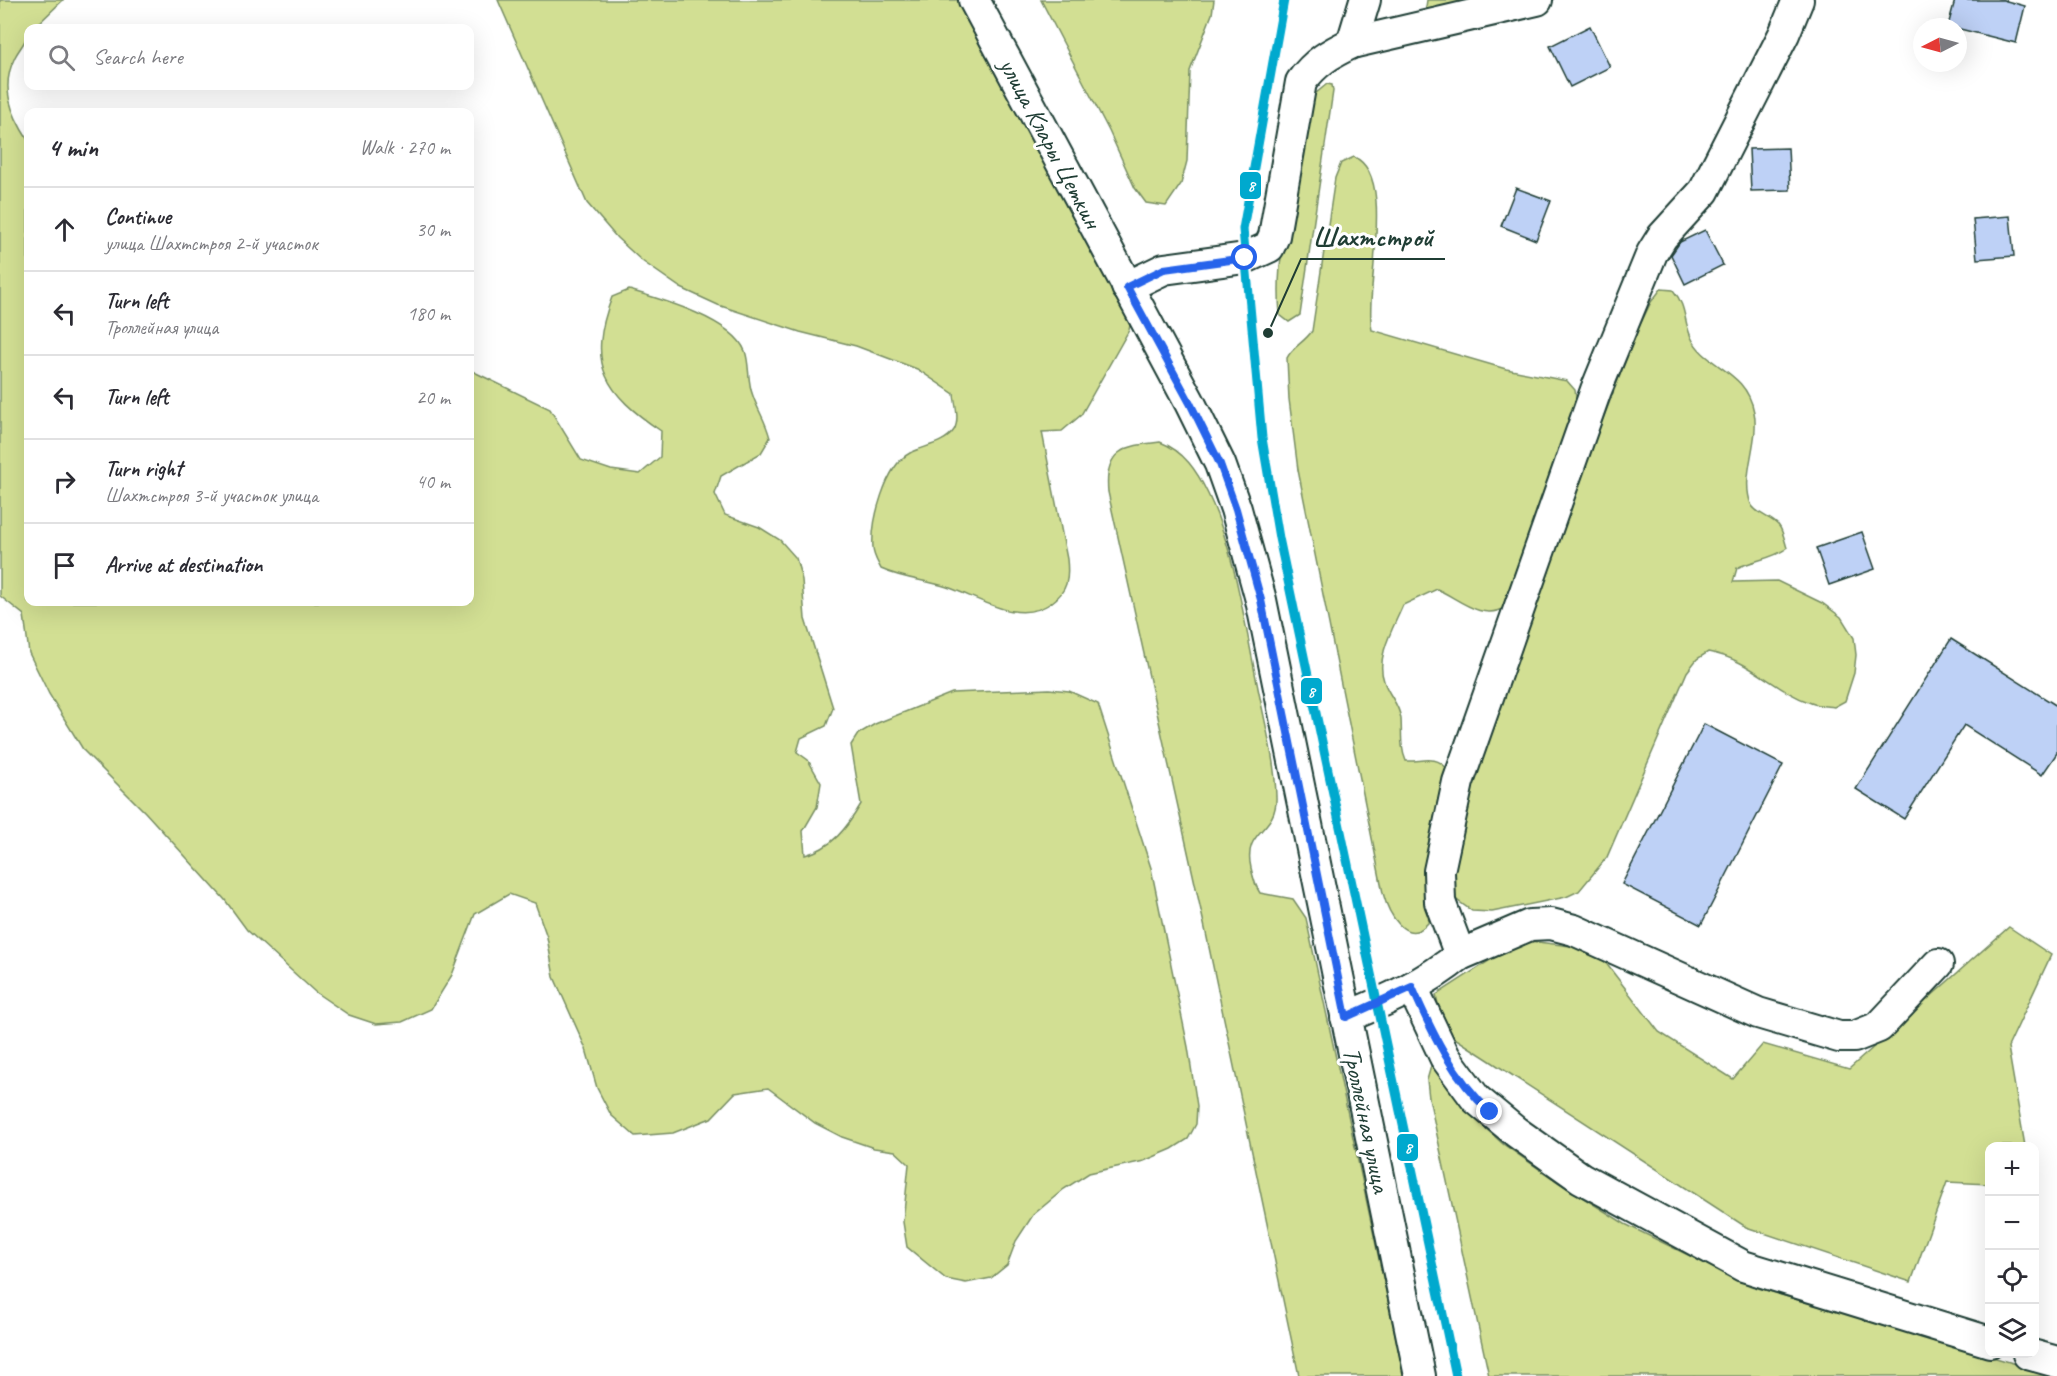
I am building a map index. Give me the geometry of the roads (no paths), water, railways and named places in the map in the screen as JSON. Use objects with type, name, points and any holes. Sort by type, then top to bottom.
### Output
[{"type":"street","name":"улица Клары Цеткин","points":[[974,0],[1127,287]]},
{"type":"street","points":[[1352,43],[1365,0]]},
{"type":"street","points":[[1127,287],[1164,269],[1245,258],[1269,247],[1274,236],[1301,82],[1312,67],[1352,43],[1536,0]]},
{"type":"street","points":[[1460,955],[1440,902],[1438,871],[1458,782],[1596,390],[1652,254],[1662,237],[1704,191],[1785,34],[1797,0]]},
{"type":"street","name":"Троллейная улица","points":[[1127,287],[1190,403],[1220,464],[1236,509],[1261,600],[1420,1376]]},
{"type":"street","points":[[1346,1017],[1412,987],[1460,955],[1506,933],[1530,925],[1551,924],[1574,930],[1758,1013],[1846,1037],[1867,1034],[1879,1028],[1938,964]]},
{"type":"street","points":[[1412,987],[1445,1058],[1476,1099],[1516,1132],[1581,1178],[1743,1266],[1985,1341]]},
{"type":"street","points":[[2039,1356],[2057,1362]]},
{"type":"place","name":"Шахтстрой","points":[[1268,333]]}]
